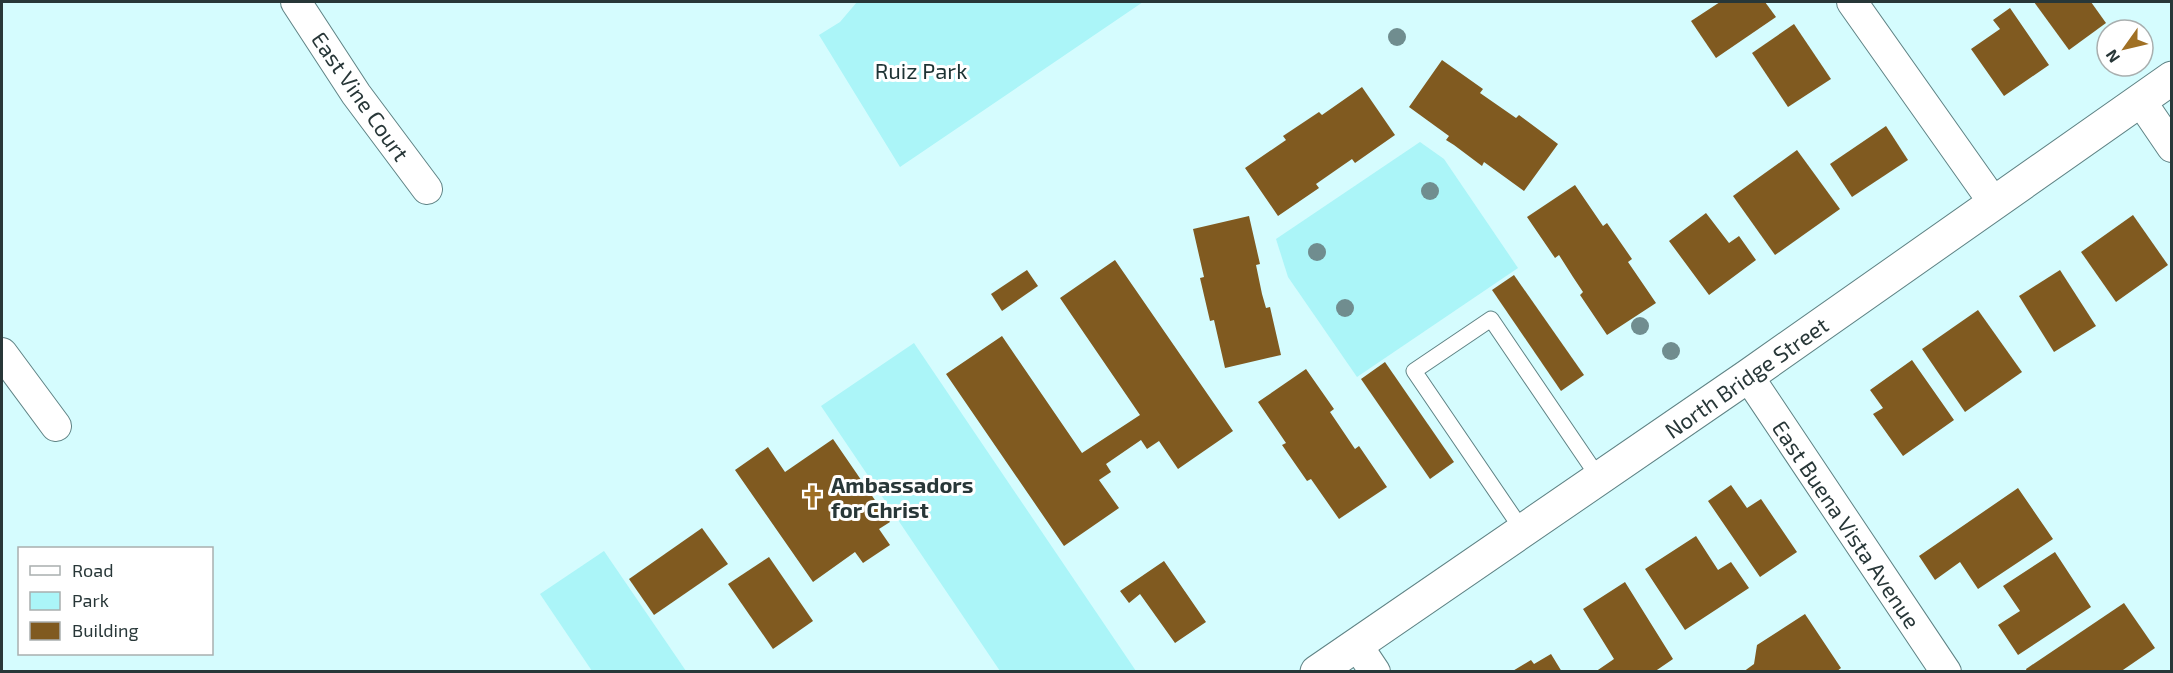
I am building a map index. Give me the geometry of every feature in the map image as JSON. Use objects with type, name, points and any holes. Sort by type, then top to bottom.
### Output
[{"type":"street","name":"East Vine Court","points":[[296,2],[356,94],[427,189]]},
{"type":"street","points":[[1852,2],[1994,203]]},
{"type":"street","name":"North Bridge Street","points":[[1317,672],[1748,376],[2172,78]]},
{"type":"street","points":[[2140,100],[2172,147]]},
{"type":"street","points":[[2,353],[56,426]]},
{"type":"street","name":"East Buena Vista Avenue","points":[[1748,376],[1946,672]]},
{"type":"street","points":[[1357,645],[1375,672]]},
{"type":"lane","points":[[1522,531],[1413,371],[1491,319],[1599,478]]},
{"type":"green space","name":"Ruiz Park","points":[[857,2],[1143,2],[900,167],[819,35],[840,22]]},
{"type":"green space","points":[[1420,142],[1444,159],[1518,268],[1357,377],[1288,277],[1276,239]]},
{"type":"green space","points":[[914,343],[1136,671],[1000,671],[821,406]]},
{"type":"green space","points":[[604,551],[686,671],[592,671],[540,594]]},
{"type":"building","points":[[1720,2],[1765,2],[1776,17],[1716,58],[1691,21]]},
{"type":"building","points":[[2034,2],[2091,2],[2102,18],[2095,18],[2095,31],[2069,50]]},
{"type":"building","points":[[2010,8],[2049,65],[2004,96],[1971,49],[2000,29],[1993,20]]},
{"type":"building","points":[[1794,24],[1831,79],[1788,107],[1752,53]]},
{"type":"building","points":[[1442,60],[1483,89],[1480,93],[1516,118],[1519,115],[1558,144],[1524,191],[1484,162],[1482,166],[1446,140],[1449,136],[1409,107]]},
{"type":"building","points":[[1362,87],[1395,135],[1355,163],[1352,159],[1339,168],[1316,184],[1319,188],[1278,216],[1245,168],[1286,140],[1283,136],[1319,112],[1322,115]]},
{"type":"building","points":[[1886,126],[1908,160],[1852,197],[1830,164]]},
{"type":"building","points":[[1797,150],[1840,209],[1775,255],[1733,196]]},
{"type":"building","points":[[1575,185],[1603,226],[1607,223],[1632,259],[1628,262],[1656,303],[1607,335],[1580,295],[1583,292],[1559,255],[1555,258],[1527,217]]},
{"type":"building","points":[[1706,213],[1729,243],[1739,236],[1756,260],[1709,295],[1669,241]]},
{"type":"building","points":[[2133,215],[2168,265],[2116,302],[2081,252]]},
{"type":"building","points":[[1249,216],[1260,264],[1256,265],[1262,294],[1266,308],[1270,307],[1281,355],[1225,368],[1214,320],[1210,321],[1200,278],[1204,277],[1193,229]]},
{"type":"building","points":[[1115,260],[1233,431],[1178,469],[1159,441],[1147,449],[1141,440],[1106,464],[1111,472],[1099,480],[1119,508],[1064,546],[946,374],[1002,336],[1082,453],[1140,415],[1060,298]]},
{"type":"building","points":[[1027,270],[1038,286],[1002,311],[991,294]]},
{"type":"building","points":[[2060,270],[2096,326],[2054,352],[2019,296]]},
{"type":"building","points":[[1514,275],[1584,375],[1561,391],[1492,290]]},
{"type":"building","points":[[1978,310],[2022,372],[1965,412],[1922,349]]},
{"type":"building","points":[[1912,360],[1954,420],[1903,456],[1873,414],[1883,408],[1870,390]]},
{"type":"building","points":[[1385,362],[1454,462],[1430,479],[1361,379]]},
{"type":"building","points":[[1306,369],[1334,409],[1330,412],[1355,449],[1359,446],[1387,487],[1339,519],[1311,479],[1307,481],[1282,445],[1286,443],[1258,402]]},
{"type":"building","name":"Ambassadors for Christ","points":[[833,439],[890,522],[879,529],[890,545],[863,563],[855,552],[813,582],[735,470],[768,447],[785,472]]},
{"type":"building","points":[[1731,485],[1747,508],[1761,499],[1797,552],[1760,577],[1708,501]]},
{"type":"building","points":[[2018,488],[2053,539],[1978,589],[1960,562],[1935,580],[1919,556]]},
{"type":"building","points":[[702,528],[728,564],[654,615],[629,579]]},
{"type":"building","points":[[1696,536],[1718,570],[1731,562],[1749,588],[1685,630],[1645,569]]},
{"type":"building","points":[[2055,552],[2091,607],[2018,655],[1998,625],[2020,611],[2003,586]]},
{"type":"building","points":[[769,557],[813,621],[773,649],[728,584]]},
{"type":"building","points":[[1164,561],[1206,622],[1175,643],[1140,594],[1129,603],[1120,591]]},
{"type":"building","points":[[1625,582],[1673,659],[1654,672],[1595,672],[1614,659],[1583,609]]},
{"type":"building","points":[[2124,603],[2155,648],[2120,672],[2027,672],[2026,669]]},
{"type":"building","points":[[1805,614],[1841,668],[1836,672],[1743,672],[1754,664],[1757,645]]},
{"type":"building","points":[[1551,654],[1562,672],[1511,672],[1531,660],[1534,664]]},
{"type":"place","name":"Ambassadors for Christ","points":[[813,497]]}]
